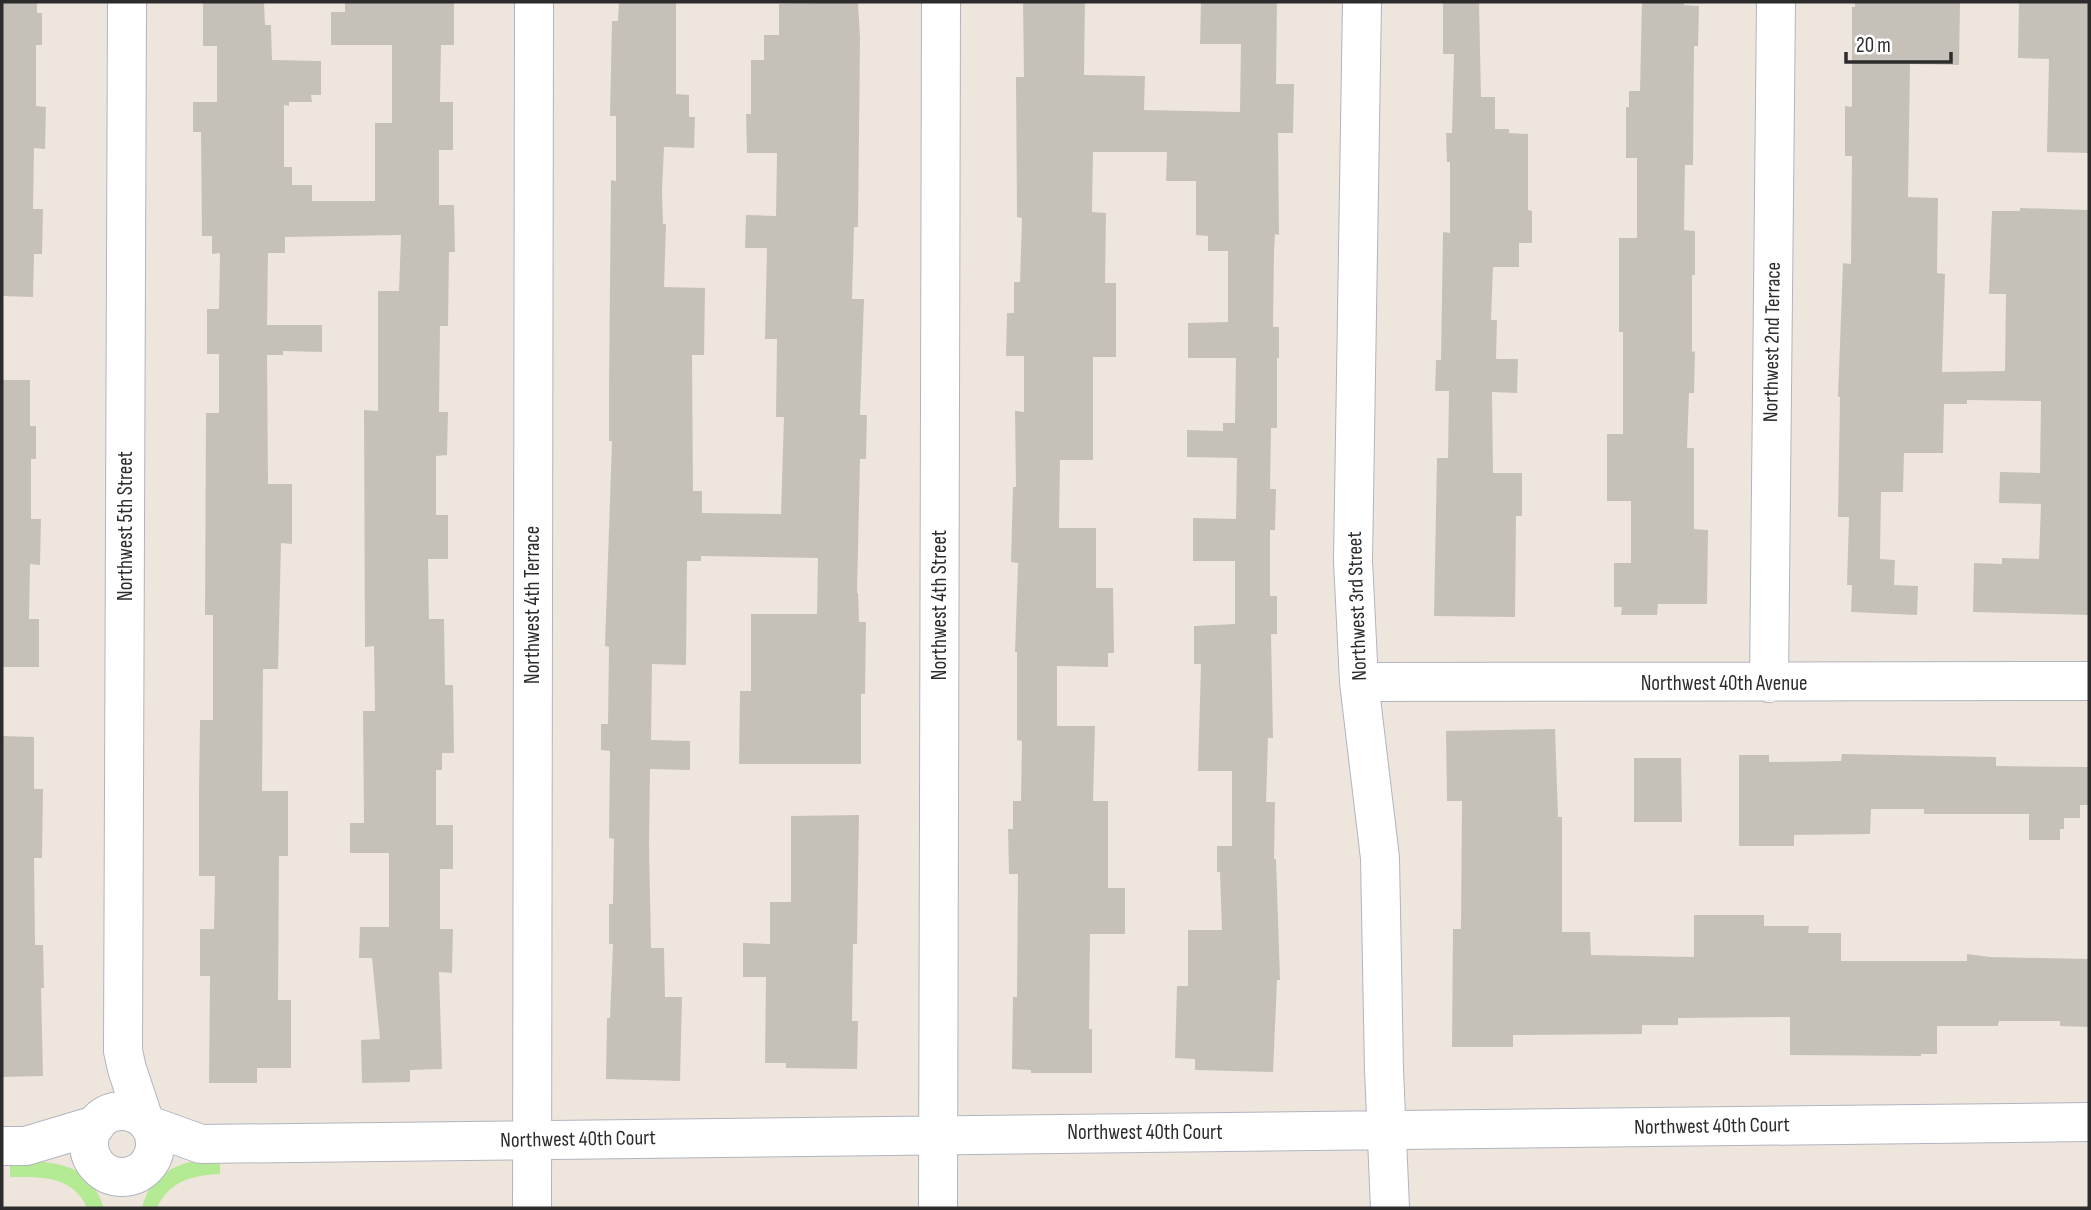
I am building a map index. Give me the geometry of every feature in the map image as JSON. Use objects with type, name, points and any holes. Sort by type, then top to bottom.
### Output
[{"type":"street","name":"Northwest 5th Street","points":[[118,1208],[131,1152],[127,1069],[123,1051],[127,2]]},
{"type":"street","name":"Northwest 4th Terrace","points":[[531,1208],[534,2]]},
{"type":"street","name":"Northwest 4th Street","points":[[938,1208],[941,2]]},
{"type":"street","name":"Northwest 3rd Street","points":[[1362,2],[1353,561],[1359,682],[1380,858],[1390,1208]]},
{"type":"street","name":"Northwest 2nd Terrace","points":[[1769,683],[1776,2]]},
{"type":"street","name":"Northwest 40th Avenue","points":[[1359,682],[2089,681]]},
{"type":"street","name":"Northwest 5th Street","points":[[99,1122],[123,1051]]},
{"type":"street","name":"Northwest 40th Court","points":[[14,1146],[99,1122],[117,1111],[127,1111],[131,1152]]},
{"type":"street","name":"Northwest 40th Court","points":[[14,1146],[66,1156],[131,1152],[201,1143],[2089,1122]]},
{"type":"street","points":[[130,1208],[131,1152]]},
{"type":"green space","points":[[220,1158],[220,1174],[183,1181],[168,1191],[157,1208],[142,1208],[153,1184],[171,1169],[194,1161]]},
{"type":"green space","points":[[10,1161],[54,1163],[79,1172],[97,1192],[104,1208],[87,1208],[73,1189],[55,1180],[10,1177]]},
{"type":"building","points":[[2,2],[37,2],[37,13],[42,13],[42,45],[36,45],[36,106],[46,107],[45,149],[34,148],[33,209],[43,209],[42,254],[34,254],[33,297],[2,296]]},
{"type":"building","points":[[203,2],[264,2],[265,25],[271,25],[272,60],[321,61],[321,95],[311,95],[312,102],[289,102],[289,106],[284,105],[284,167],[292,167],[292,185],[312,185],[312,201],[375,201],[375,123],[392,123],[392,45],[331,45],[331,12],[345,12],[345,2],[454,2],[454,45],[441,45],[440,102],[453,102],[453,150],[439,150],[439,205],[454,205],[455,252],[449,252],[448,326],[440,326],[439,412],[448,412],[447,455],[436,456],[436,515],[448,515],[448,559],[428,559],[429,619],[444,619],[445,685],[453,685],[454,753],[442,753],[442,770],[436,770],[436,825],[453,825],[453,869],[440,869],[440,929],[453,929],[452,973],[439,972],[442,1069],[410,1070],[410,1082],[362,1083],[361,1040],[380,1039],[372,958],[359,958],[360,927],[389,927],[389,853],[350,853],[350,823],[364,823],[363,711],[375,711],[374,646],[365,647],[364,410],[378,411],[378,291],[399,291],[401,235],[285,237],[285,253],[268,253],[267,325],[322,325],[322,352],[283,351],[283,355],[267,355],[268,484],[292,484],[292,544],[281,543],[278,669],[263,669],[262,791],[288,791],[288,856],[279,856],[278,1000],[291,1000],[291,1068],[257,1068],[257,1083],[209,1083],[210,976],[200,976],[200,929],[214,929],[215,876],[199,876],[199,790],[200,720],[213,720],[213,615],[205,615],[206,413],[219,413],[219,354],[207,354],[207,309],[219,309],[220,253],[212,254],[212,236],[202,236],[201,132],[193,132],[193,102],[217,102],[217,46],[203,46]]},
{"type":"building","points":[[619,2],[676,2],[676,94],[689,95],[689,117],[695,117],[694,148],[664,147],[662,192],[663,224],[666,224],[664,287],[705,288],[704,355],[692,355],[693,491],[702,491],[702,513],[781,514],[784,417],[776,417],[777,339],[765,339],[767,248],[745,248],[746,215],[776,216],[777,153],[747,153],[746,114],[751,114],[751,60],[764,60],[764,35],[779,35],[779,4],[858,2],[858,227],[854,227],[852,299],[864,299],[860,415],[867,415],[866,459],[860,459],[857,593],[859,622],[866,622],[865,694],[861,694],[861,764],[739,764],[740,691],[751,691],[751,614],[817,614],[818,558],[701,556],[701,561],[687,561],[686,665],[652,664],[651,740],[690,741],[690,770],[650,769],[651,948],[664,948],[665,997],[682,997],[680,1081],[606,1079],[607,1018],[610,1018],[613,944],[609,944],[609,904],[613,904],[614,839],[609,838],[610,751],[601,750],[601,724],[608,724],[609,647],[605,646],[612,441],[609,441],[611,180],[616,181],[616,116],[610,116],[612,21],[618,21]]},
{"type":"building","points":[[1023,2],[1085,2],[1084,75],[1145,76],[1144,110],[1240,112],[1241,44],[1200,44],[1201,2],[1277,2],[1276,84],[1294,84],[1293,133],[1278,133],[1279,235],[1275,234],[1274,251],[1273,327],[1279,327],[1279,358],[1277,428],[1271,428],[1270,489],[1276,489],[1275,530],[1270,530],[1270,596],[1277,596],[1277,634],[1271,634],[1273,738],[1268,738],[1266,802],[1275,802],[1274,859],[1280,980],[1277,980],[1273,1072],[1195,1070],[1195,1059],[1175,1058],[1177,986],[1188,986],[1188,930],[1222,930],[1217,846],[1232,846],[1232,771],[1198,771],[1201,664],[1194,664],[1194,626],[1235,624],[1235,561],[1193,561],[1193,518],[1236,519],[1237,458],[1187,457],[1187,430],[1223,431],[1223,423],[1235,423],[1236,358],[1188,358],[1188,323],[1228,322],[1228,251],[1208,251],[1208,236],[1196,235],[1196,181],[1166,181],[1167,152],[1093,152],[1092,212],[1106,213],[1105,283],[1116,283],[1116,357],[1093,357],[1093,460],[1060,460],[1059,528],[1096,528],[1096,588],[1113,588],[1114,653],[1108,653],[1108,667],[1057,666],[1057,726],[1095,726],[1093,801],[1108,801],[1108,888],[1125,888],[1125,934],[1090,934],[1089,1029],[1092,1029],[1092,1073],[1031,1073],[1031,1070],[1012,1069],[1013,997],[1017,997],[1018,874],[1009,874],[1008,829],[1013,829],[1013,801],[1021,801],[1022,741],[1017,740],[1015,652],[1018,563],[1011,562],[1013,487],[1016,487],[1015,411],[1024,412],[1024,356],[1006,356],[1007,313],[1014,313],[1014,282],[1020,282],[1022,218],[1017,217],[1016,77],[1024,77]]},
{"type":"building","points":[[1443,2],[1479,2],[1481,97],[1495,97],[1495,129],[1528,134],[1528,210],[1532,211],[1532,243],[1519,243],[1519,267],[1493,267],[1491,320],[1497,320],[1496,359],[1518,359],[1517,393],[1492,392],[1493,473],[1522,473],[1522,516],[1516,516],[1515,617],[1434,616],[1437,458],[1448,458],[1449,391],[1435,391],[1436,360],[1441,360],[1443,232],[1450,233],[1450,162],[1447,162],[1446,133],[1452,133],[1454,54],[1443,54]]},
{"type":"building","points":[[1642,2],[1684,2],[1684,5],[1699,6],[1698,46],[1694,46],[1693,165],[1685,165],[1684,230],[1695,231],[1695,275],[1692,275],[1694,393],[1689,393],[1687,448],[1694,448],[1694,529],[1708,530],[1707,604],[1658,604],[1657,615],[1621,615],[1622,607],[1614,607],[1614,563],[1631,563],[1631,501],[1607,501],[1607,434],[1623,434],[1619,238],[1637,238],[1637,158],[1626,158],[1626,107],[1629,107],[1629,91],[1640,91]]},
{"type":"building","points":[[1855,2],[1960,2],[1959,65],[1910,64],[1908,197],[1938,198],[1937,273],[1945,274],[1942,372],[2005,371],[2006,294],[1989,294],[1992,211],[2020,211],[2020,208],[2089,210],[2089,615],[1973,612],[1974,563],[2002,564],[2002,558],[2039,559],[2041,504],[1999,503],[2000,472],[2040,473],[2041,401],[1967,400],[1967,404],[1944,404],[1943,453],[1904,453],[1903,492],[1881,492],[1880,559],[1895,560],[1894,585],[1918,586],[1917,615],[1851,612],[1852,585],[1847,585],[1849,517],[1838,517],[1838,397],[1843,263],[1851,264],[1852,156],[1845,156],[1845,106],[1852,107],[1852,7],[1855,7]]},
{"type":"building","points":[[2019,2],[2089,2],[2089,153],[2047,152],[2049,59],[2018,58]]},
{"type":"building","points":[[2,380],[30,380],[30,426],[36,426],[36,459],[31,459],[31,519],[41,519],[40,565],[30,564],[29,619],[39,619],[39,667],[2,667]]},
{"type":"building","points":[[1555,729],[1558,817],[1562,817],[1562,932],[1590,932],[1591,955],[1694,957],[1694,915],[1764,915],[1764,926],[1809,926],[1808,933],[1841,933],[1841,961],[1967,961],[1967,954],[2089,959],[2089,1027],[2060,1026],[2060,1021],[1999,1021],[1998,1026],[1937,1026],[1937,1054],[1921,1056],[1790,1055],[1790,1017],[1678,1018],[1678,1025],[1642,1025],[1642,1034],[1513,1035],[1513,1047],[1452,1047],[1453,929],[1461,929],[1462,801],[1447,801],[1446,731]]},
{"type":"building","points":[[2,736],[34,737],[34,789],[43,789],[42,858],[34,858],[35,945],[43,945],[43,1076],[2,1077]]},
{"type":"building","points":[[1842,754],[1996,757],[1996,766],[2089,767],[2089,805],[2080,805],[2080,818],[2064,818],[2060,840],[2029,840],[2029,814],[1924,814],[1924,809],[1871,809],[1870,834],[1794,835],[1794,846],[1739,846],[1739,755],[1769,755],[1769,762],[1841,761]]},
{"type":"building","points":[[1634,758],[1681,758],[1682,822],[1634,822]]},
{"type":"building","points":[[859,815],[857,944],[853,944],[852,1021],[858,1021],[857,1069],[786,1068],[786,1063],[765,1063],[766,977],[743,977],[743,943],[770,944],[770,902],[791,902],[791,816]]}]
